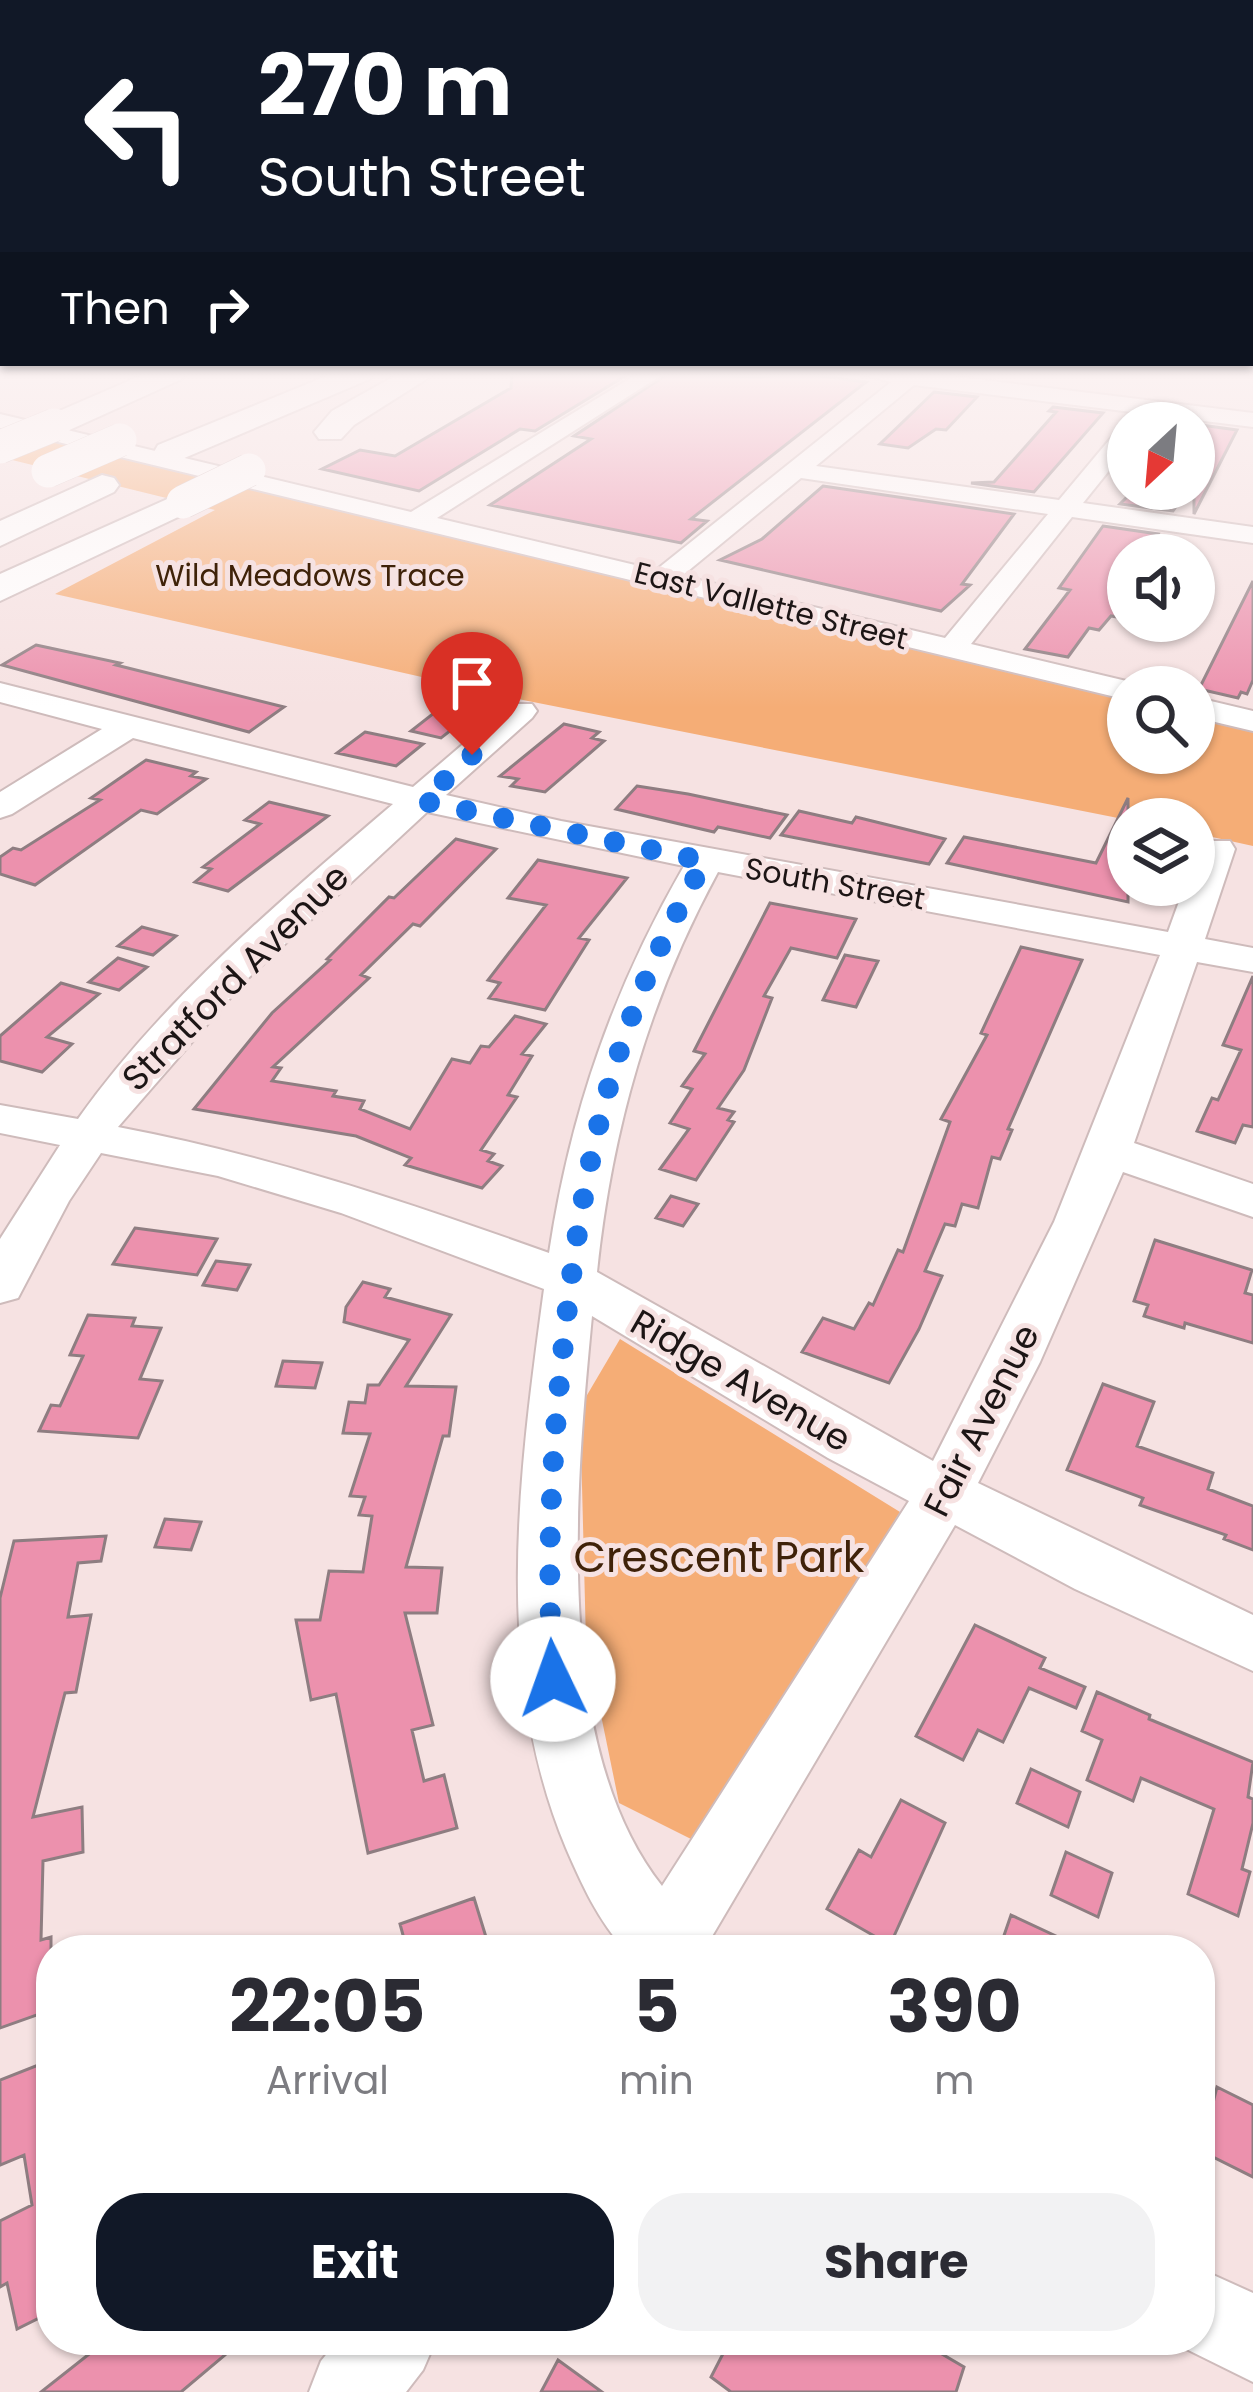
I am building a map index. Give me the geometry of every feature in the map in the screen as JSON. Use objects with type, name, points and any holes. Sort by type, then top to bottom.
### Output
[{"type":"highway","points":[[0,535],[101,485]]},
{"type":"highway","points":[[0,589],[219,485]]},
{"type":"street","points":[[290,485],[423,515],[472,485]]},
{"type":"street","name":"East Vallette Street","points":[[319,485],[423,515],[958,642],[1107,686]]},
{"type":"street","points":[[668,573],[777,485]]},
{"type":"street","points":[[899,485],[1253,535]]},
{"type":"street","points":[[958,642],[1084,485]]},
{"type":"street","name":"South Street","points":[[0,692],[422,801],[705,861],[1253,960]]},
{"type":"street","name":"Stratford Avenue","points":[[0,1285],[86,1133],[224,978],[295,908],[521,711]]},
{"type":"street","points":[[1215,712],[1253,721]]},
{"type":"street","points":[[0,807],[126,728]]},
{"type":"street","name":"Fair Avenue","points":[[677,1935],[946,1493],[1054,1277],[1110,1151],[1217,849]]},
{"type":"street","points":[[659,1935],[615,1885],[576,1784],[553,1679],[547,1583],[550,1468],[580,1197],[623,1033],[650,965],[705,861]]},
{"type":"street","name":"Ridge Avenue","points":[[0,1119],[204,1157],[358,1202],[570,1280],[697,1358],[946,1493],[1096,1571],[1253,1644]]},
{"type":"street","points":[[1110,1151],[1253,1201]]},
{"type":"street","points":[[1215,2319],[1253,2339]]},
{"type":"street","points":[[352,2392],[381,2355]]},
{"type":"green space","name":"Wild Meadows Trace","points":[[112,485],[247,485],[1107,692],[1107,774],[1215,774],[1215,718],[1253,727],[1253,846],[1215,838],[1215,798],[1107,798],[1107,816],[523,700],[55,594],[215,510]]},
{"type":"green space","name":"Crescent Park","points":[[620,1339],[900,1512],[699,1843],[619,1803],[586,1642],[580,1407]]},
{"type":"building","points":[[391,485],[429,485],[419,491]]},
{"type":"building","points":[[521,485],[735,485],[691,519],[707,521],[681,543],[490,505]]},
{"type":"building","points":[[982,485],[1040,485],[1034,492]]},
{"type":"building","points":[[823,486],[1014,514],[962,584],[970,585],[941,611],[720,560],[762,539]]},
{"type":"building","points":[[1103,526],[1158,534],[1107,534],[1107,621],[1099,630],[1089,628],[1068,657],[1025,649],[1070,590],[1059,588]]},
{"type":"building","points":[[1253,581],[1253,680],[1247,694],[1241,692],[1238,698],[1215,693],[1215,666],[1210,666]]},
{"type":"building","points":[[36,645],[284,707],[249,732],[2,665]]},
{"type":"building","points":[[439,709],[469,716],[441,738],[411,731]]},
{"type":"building","points":[[564,724],[599,732],[592,738],[604,741],[545,792],[511,786],[518,779],[500,776]]},
{"type":"building","points":[[365,732],[423,744],[396,766],[337,753]]},
{"type":"building","points":[[146,760],[196,772],[191,776],[206,779],[157,814],[141,810],[35,885],[0,874],[0,857],[13,848],[21,850],[100,800],[91,798]]},
{"type":"building","points":[[637,786],[787,815],[770,838],[718,827],[714,832],[616,809]]},
{"type":"building","points":[[269,802],[328,816],[228,891],[195,882],[211,869],[203,867],[260,824],[245,820]]},
{"type":"building","points":[[799,811],[852,823],[856,817],[945,839],[929,864],[781,835]]},
{"type":"building","points":[[964,837],[1096,863],[1107,841],[1107,897],[947,863]]},
{"type":"building","points":[[456,839],[496,849],[420,926],[413,924],[361,975],[369,978],[273,1067],[281,1068],[272,1081],[336,1091],[333,1096],[364,1101],[360,1109],[410,1129],[452,1059],[470,1063],[481,1046],[489,1047],[515,1016],[546,1024],[522,1054],[532,1056],[508,1095],[517,1097],[481,1150],[494,1154],[488,1161],[502,1166],[482,1188],[405,1165],[411,1158],[356,1136],[194,1109],[272,1013],[389,897],[394,898]]},
{"type":"building","points":[[538,860],[627,878],[579,938],[589,940],[545,1010],[489,998],[500,983],[488,980],[546,905],[508,898]]},
{"type":"building","points":[[770,903],[856,919],[837,958],[791,948],[764,996],[772,998],[744,1070],[718,1108],[734,1112],[728,1120],[734,1122],[696,1180],[660,1169],[689,1129],[670,1123],[692,1089],[682,1086],[705,1054],[694,1051]]},
{"type":"building","points":[[142,927],[176,936],[153,955],[118,946]]},
{"type":"building","points":[[1021,947],[1082,960],[1008,1129],[1012,1130],[1000,1159],[992,1157],[978,1208],[962,1204],[955,1226],[945,1224],[925,1271],[942,1276],[919,1329],[889,1383],[802,1352],[823,1318],[854,1329],[869,1303],[873,1305],[898,1250],[903,1252],[950,1122],[941,1119],[987,1035],[981,1033]]},
{"type":"building","points":[[845,955],[878,961],[856,1007],[823,1000]]},
{"type":"building","points":[[118,958],[147,967],[119,990],[89,982]]},
{"type":"building","points":[[1253,976],[1253,1127],[1243,1125],[1235,1143],[1197,1131],[1212,1098],[1218,1100],[1241,1050],[1223,1045]]},
{"type":"building","points":[[61,983],[99,994],[47,1037],[72,1044],[42,1072],[0,1061],[0,1036]]},
{"type":"building","points":[[671,1196],[698,1204],[683,1226],[656,1218]]},
{"type":"building","points":[[135,1228],[217,1239],[197,1275],[113,1264]]},
{"type":"building","points":[[1155,1240],[1252,1270],[1245,1293],[1253,1295],[1253,1343],[1144,1316],[1148,1305],[1134,1301]]},
{"type":"building","points":[[216,1261],[250,1265],[237,1290],[203,1285]]},
{"type":"building","points":[[363,1282],[390,1289],[385,1297],[451,1315],[406,1386],[456,1387],[449,1436],[443,1436],[406,1567],[442,1568],[437,1613],[405,1613],[433,1725],[412,1730],[424,1781],[444,1775],[457,1828],[368,1853],[336,1694],[311,1700],[296,1620],[320,1620],[329,1571],[363,1572],[372,1516],[359,1515],[365,1497],[350,1496],[370,1434],[343,1433],[349,1402],[365,1403],[368,1385],[379,1385],[409,1340],[344,1322],[346,1307]]},
{"type":"building","points":[[88,1315],[135,1318],[132,1326],[161,1328],[140,1379],[162,1381],[138,1438],[39,1431],[51,1405],[60,1406],[83,1356],[70,1355]]},
{"type":"building","points":[[283,1361],[322,1363],[315,1388],[276,1386]]},
{"type":"building","points":[[1103,1384],[1154,1402],[1137,1446],[1213,1473],[1208,1489],[1253,1506],[1253,1550],[1224,1539],[1226,1535],[1140,1505],[1143,1498],[1067,1470]]},
{"type":"building","points":[[165,1519],[201,1522],[191,1550],[155,1547]]},
{"type":"building","points":[[106,1536],[101,1561],[78,1563],[68,1617],[91,1615],[76,1692],[65,1693],[33,1817],[82,1807],[83,1852],[43,1861],[41,1935],[36,1935],[36,2015],[0,2028],[0,1598],[14,1541]]},
{"type":"building","points":[[975,1625],[1045,1658],[1040,1668],[1085,1687],[1076,1708],[1029,1688],[1003,1742],[978,1730],[963,1760],[916,1736]]},
{"type":"building","points":[[1097,1692],[1253,1762],[1248,1797],[1253,1799],[1253,1823],[1242,1869],[1250,1872],[1238,1916],[1188,1894],[1214,1809],[1141,1778],[1133,1801],[1087,1780],[1102,1740],[1082,1731]]},
{"type":"building","points":[[1031,1769],[1080,1792],[1068,1827],[1017,1803]]},
{"type":"building","points":[[901,1800],[945,1823],[895,1935],[872,1935],[827,1909],[859,1850],[871,1857]]},
{"type":"building","points":[[1066,1852],[1112,1873],[1098,1917],[1051,1895]]},
{"type":"building","points":[[474,1898],[485,1935],[403,1935],[400,1924]]},
{"type":"building","points":[[1011,1915],[1054,1935],[1004,1935]]},
{"type":"building","points":[[36,2066],[36,2320],[17,2329],[7,2283],[0,2287],[0,2221],[32,2205],[24,2155],[0,2165],[0,2080]]},
{"type":"building","points":[[1217,2087],[1253,2105],[1253,2177],[1215,2158]]},
{"type":"building","points":[[88,2355],[225,2355],[181,2392],[41,2392]]},
{"type":"building","points":[[722,2355],[944,2355],[964,2367],[956,2392],[731,2392],[711,2377]]},
{"type":"building","points":[[558,2360],[602,2392],[541,2392]]},
{"type":"route","points":[[472,755],[422,801],[705,861],[650,965],[623,1033],[599,1110],[580,1197],[550,1468],[547,1583],[553,1679]]}]
